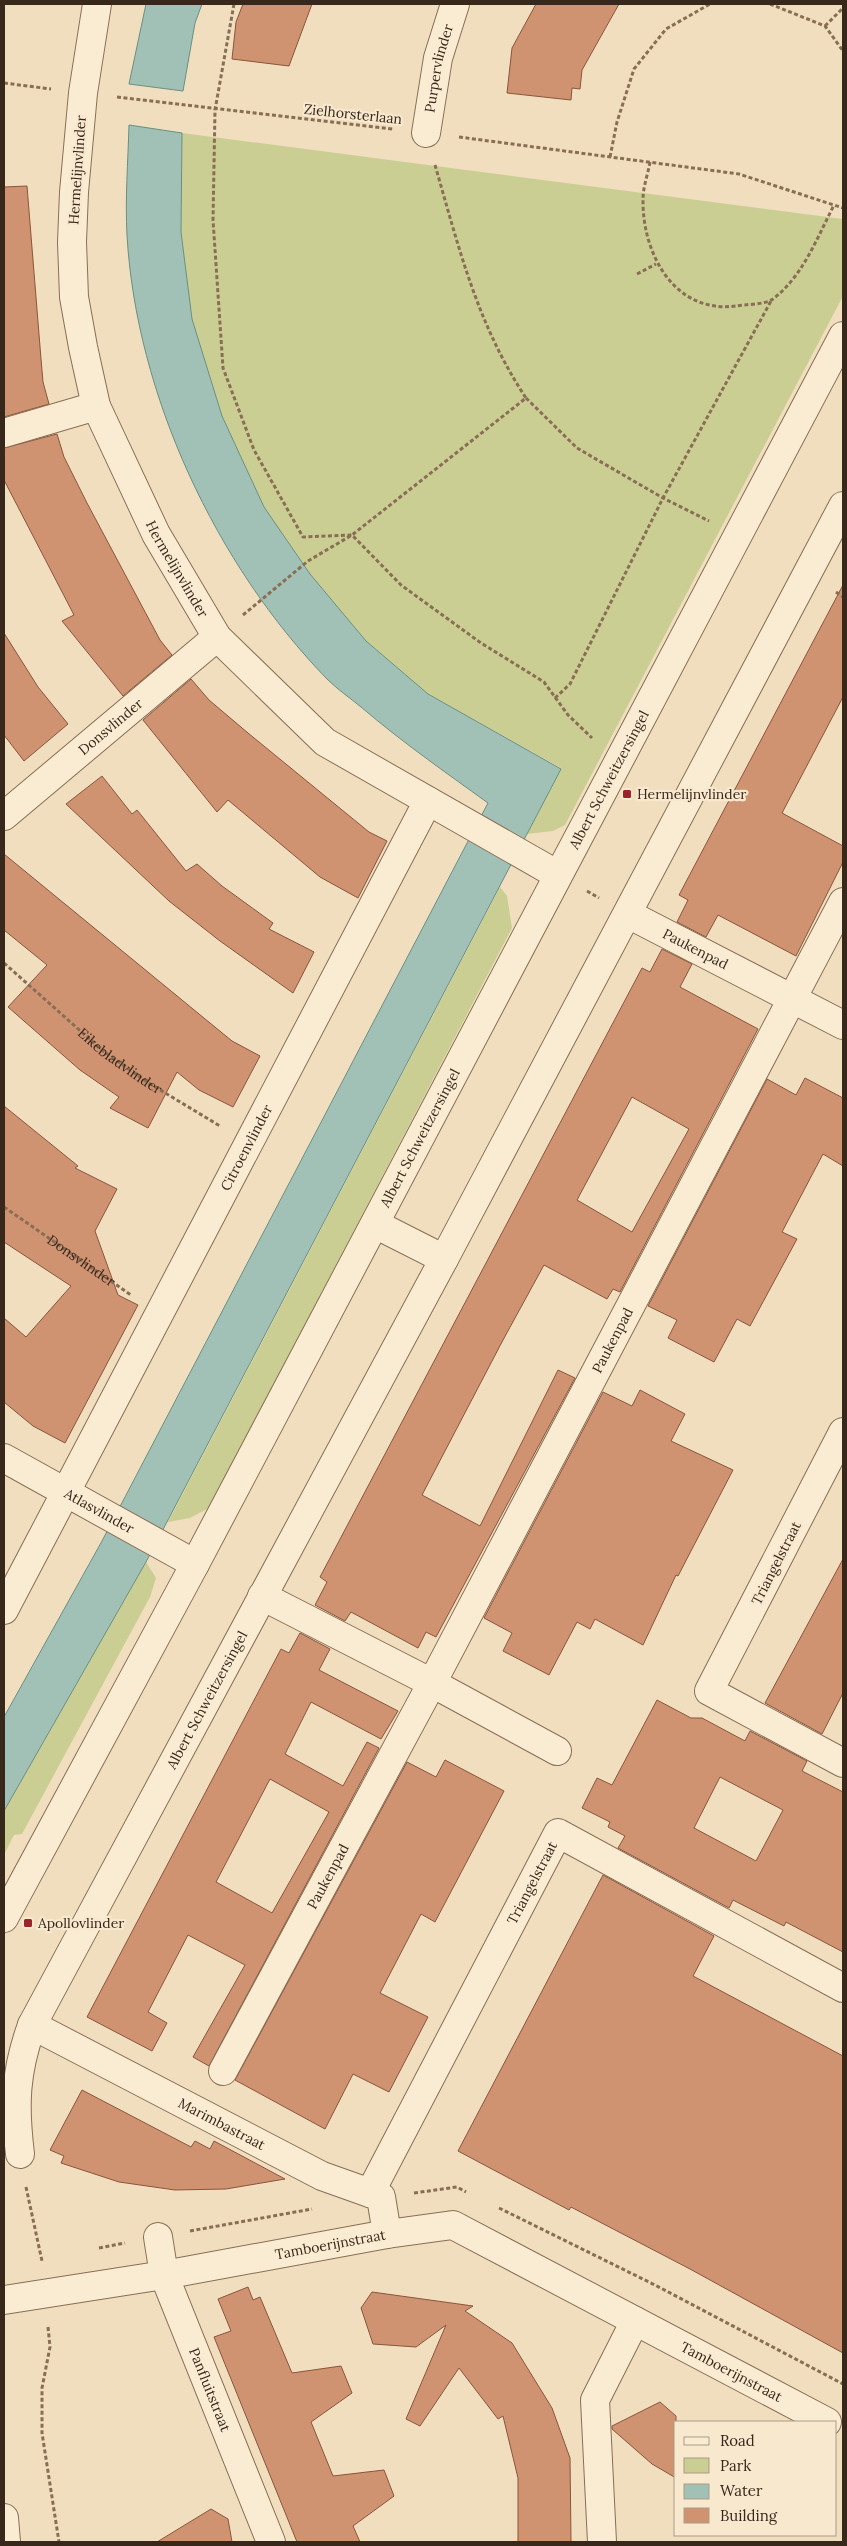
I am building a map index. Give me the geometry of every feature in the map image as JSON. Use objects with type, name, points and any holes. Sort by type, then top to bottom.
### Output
[{"type":"street","name":"Hermelijnvlinder","points":[[97,4],[83,93],[74,192],[72,242],[74,297],[82,348],[96,406],[156,534],[217,637],[325,742],[558,875]]},
{"type":"street","name":"Purpervlinder","points":[[426,133],[438,58],[456,4]]},
{"type":"street","name":"Albert Schweitzersingel","points":[[4,1918],[195,1564],[843,336]]},
{"type":"street","points":[[4,433],[96,406]]},
{"type":"street","name":"Albert Schweitzersingel","points":[[20,2154],[15,2115],[16,2083],[21,2054],[32,2025],[444,1259],[843,506]]},
{"type":"street","name":"Donsvlinder","points":[[4,816],[217,637]]},
{"type":"street","name":"Citroenvlinder","points":[[4,1610],[64,1492],[428,801]]},
{"type":"street","name":"Paukenpad","points":[[223,2070],[432,1683],[843,902]]},
{"type":"street","name":"Paukenpad","points":[[628,914],[843,1025]]},
{"type":"street","name":"Albert Schweitzersingel","points":[[375,1224],[444,1259]]},
{"type":"street","name":"Triangelstraat","points":[[843,1432],[709,1691],[843,1763]]},
{"type":"street","name":"Atlasvlinder","points":[[4,1458],[166,1550],[195,1564]]},
{"type":"street","points":[[262,1596],[432,1683],[557,1751]]},
{"type":"street","name":"Triangelstraat","points":[[370,2193],[558,1834],[843,1988]]},
{"type":"street","name":"Marimbastraat","points":[[32,2025],[322,2176],[370,2193]]},
{"type":"street","points":[[370,2193],[381,2197],[387,2234]]},
{"type":"street","name":"Tamboerijnstraat","points":[[4,2300],[164,2275],[387,2234],[453,2225],[825,2421]]},
{"type":"street","name":"Panfluitstraat","points":[[158,2237],[164,2275],[271,2542]]},
{"type":"street","points":[[602,2542],[595,2400],[635,2321]]},
{"type":"street","points":[[4,2518],[6,2542]]},
{"type":"path","points":[[234,4],[215,110],[213,220],[223,368],[254,450],[303,537],[352,535],[401,585],[481,643],[544,682],[568,715],[594,739]]},
{"type":"path","points":[[610,157],[617,122],[634,69],[666,29],[710,4]]},
{"type":"path","points":[[770,4],[825,26],[843,51]]},
{"type":"path","points":[[825,26],[843,8]]},
{"type":"path","name":"Zielhorsterlaan","points":[[4,83],[215,110],[426,133],[739,174],[843,208]]},
{"type":"path","points":[[426,133],[466,272],[486,329],[526,398],[577,448],[663,498],[737,535]]},
{"type":"path","points":[[650,162],[643,198],[646,235],[656,264],[686,297],[722,308],[771,301]]},
{"type":"path","points":[[555,698],[570,684],[663,498],[771,301],[802,267],[834,205]]},
{"type":"path","points":[[637,274],[656,264]]},
{"type":"path","points":[[217,637],[308,561],[352,535],[526,398]]},
{"type":"path","points":[[558,875],[628,914]]},
{"type":"path","name":"Eikebladvlinder","points":[[4,963],[103,1051],[148,1082],[248,1143]]},
{"type":"path","name":"Donsvlinder","points":[[4,1207],[158,1314]]},
{"type":"path","points":[[20,2154],[42,2259],[50,2347],[42,2388],[42,2433],[58,2542]]},
{"type":"green space","points":[[182,133],[843,219],[843,296],[565,825],[553,831],[527,834],[561,768],[428,694],[366,641],[310,574],[264,507],[222,416],[192,319],[181,232]]},
{"type":"green space","points":[[500,887],[507,896],[512,928],[209,1508],[190,1518],[168,1522]]},
{"type":"green space","points":[[146,1562],[156,1578],[150,1597],[22,1834],[14,1835],[4,1855],[4,1811]]},
{"type":"water","points":[[146,4],[202,4],[195,23],[183,91],[129,84]]},
{"type":"water","points":[[129,125],[182,133],[181,232],[192,319],[222,416],[264,507],[310,574],[366,641],[428,694],[561,769],[146,1562],[4,1811],[4,1717],[102,1541],[488,803],[408,745],[327,679],[287,634],[250,584],[217,530],[189,474],[165,415],[146,355],[134,295],[127,235],[126,194]]},
{"type":"building","points":[[243,4],[312,4],[289,66],[232,59],[236,22]]},
{"type":"building","points":[[536,4],[619,4],[582,70],[580,89],[572,88],[571,100],[507,93],[512,48]]},
{"type":"building","points":[[27,186],[43,382],[49,404],[4,417],[4,187]]},
{"type":"building","points":[[57,434],[64,457],[87,503],[160,640],[172,655],[123,696],[62,621],[74,615],[4,480],[4,448]]},
{"type":"building","points":[[843,585],[843,697],[782,813],[843,846],[843,862],[796,956],[718,915],[706,937],[677,922],[688,900],[679,895]]},
{"type":"building","points":[[4,633],[38,687],[68,724],[24,761],[4,735]]},
{"type":"building","points":[[191,679],[209,700],[248,733],[369,832],[387,841],[358,898],[320,877],[228,800],[217,812],[143,720]]},
{"type":"building","points":[[102,776],[132,814],[137,810],[186,871],[197,864],[222,886],[273,923],[269,929],[314,952],[293,993],[220,941],[169,901],[66,804]]},
{"type":"building","points":[[4,854],[232,1041],[260,1056],[233,1107],[199,1090],[177,1072],[148,1128],[110,1108],[119,1097],[80,1070],[8,1007],[47,965],[4,930]]},
{"type":"building","points":[[662,949],[692,964],[680,987],[758,1029],[620,1292],[613,1289],[607,1299],[544,1265],[503,1340],[422,1495],[480,1526],[558,1370],[575,1378],[436,1637],[426,1632],[418,1648],[351,1612],[345,1621],[315,1605],[327,1582],[320,1577],[642,968],[650,972]],"holes":[[[632,1097],[689,1129],[632,1232],[577,1200]]]},
{"type":"building","points":[[805,1078],[843,1098],[843,1166],[823,1154],[782,1232],[797,1239],[750,1326],[737,1319],[714,1362],[668,1338],[677,1320],[648,1306],[767,1079],[796,1095]]},
{"type":"building","points":[[4,1106],[78,1166],[75,1168],[117,1189],[95,1231],[118,1295],[138,1305],[65,1443],[33,1426],[4,1402],[4,1318],[26,1337],[71,1286],[4,1242]]},
{"type":"building","points":[[640,1390],[685,1414],[671,1441],[733,1470],[678,1576],[676,1575],[643,1645],[595,1619],[590,1629],[577,1622],[549,1675],[503,1651],[512,1633],[484,1618],[603,1392],[632,1406]]},
{"type":"building","points":[[843,1559],[843,1693],[822,1734],[765,1703]]},
{"type":"building","points":[[300,1633],[330,1649],[319,1670],[398,1711],[381,1739],[311,1702],[285,1754],[343,1786],[367,1742],[379,1748],[209,2066],[193,2057],[245,1965],[188,1935],[148,2012],[167,2023],[152,2051],[87,2017],[281,1649],[289,1653]],"holes":[[[270,1779],[329,1812],[272,1913],[216,1882]]]},
{"type":"building","points":[[657,1700],[691,1718],[702,1718],[745,1741],[750,1731],[807,1761],[802,1771],[843,1792],[843,1952],[786,1922],[784,1926],[733,1900],[729,1908],[618,1848],[625,1836],[608,1827],[610,1822],[582,1808],[597,1778],[612,1785]],"holes":[[[720,1777],[783,1810],[756,1861],[694,1828]]]},
{"type":"building","points":[[445,1760],[504,1791],[435,1922],[421,1914],[380,1993],[428,2017],[389,2092],[353,2074],[325,2129],[235,2080],[407,1762],[436,1777]]},
{"type":"building","points":[[603,1875],[714,1936],[693,1976],[843,2056],[843,2353],[690,2269],[571,2207],[569,2210],[458,2151]]},
{"type":"building","points":[[82,2090],[191,2147],[195,2141],[210,2149],[214,2141],[285,2179],[226,2189],[175,2190],[119,2182],[61,2163],[64,2156],[50,2150]]},
{"type":"building","points":[[248,2287],[253,2300],[260,2297],[292,2373],[341,2366],[352,2393],[311,2422],[333,2476],[384,2470],[394,2496],[353,2526],[360,2542],[297,2542],[214,2337],[231,2331],[218,2299]]},
{"type":"building","points":[[372,2292],[473,2306],[465,2311],[512,2343],[552,2408],[570,2458],[571,2542],[518,2542],[518,2478],[503,2416],[498,2419],[459,2368],[420,2426],[406,2419],[446,2325],[416,2347],[373,2344],[361,2308]]},
{"type":"building","points":[[660,2402],[676,2416],[676,2421],[674,2421],[674,2477],[652,2464],[612,2429],[612,2426]]},
{"type":"building","points":[[211,2509],[228,2519],[232,2542],[157,2542]]},
{"type":"place","name":"Hermelijnvlinder","points":[[627,794]]},
{"type":"place","name":"Apollovlinder","points":[[28,1923]]}]
